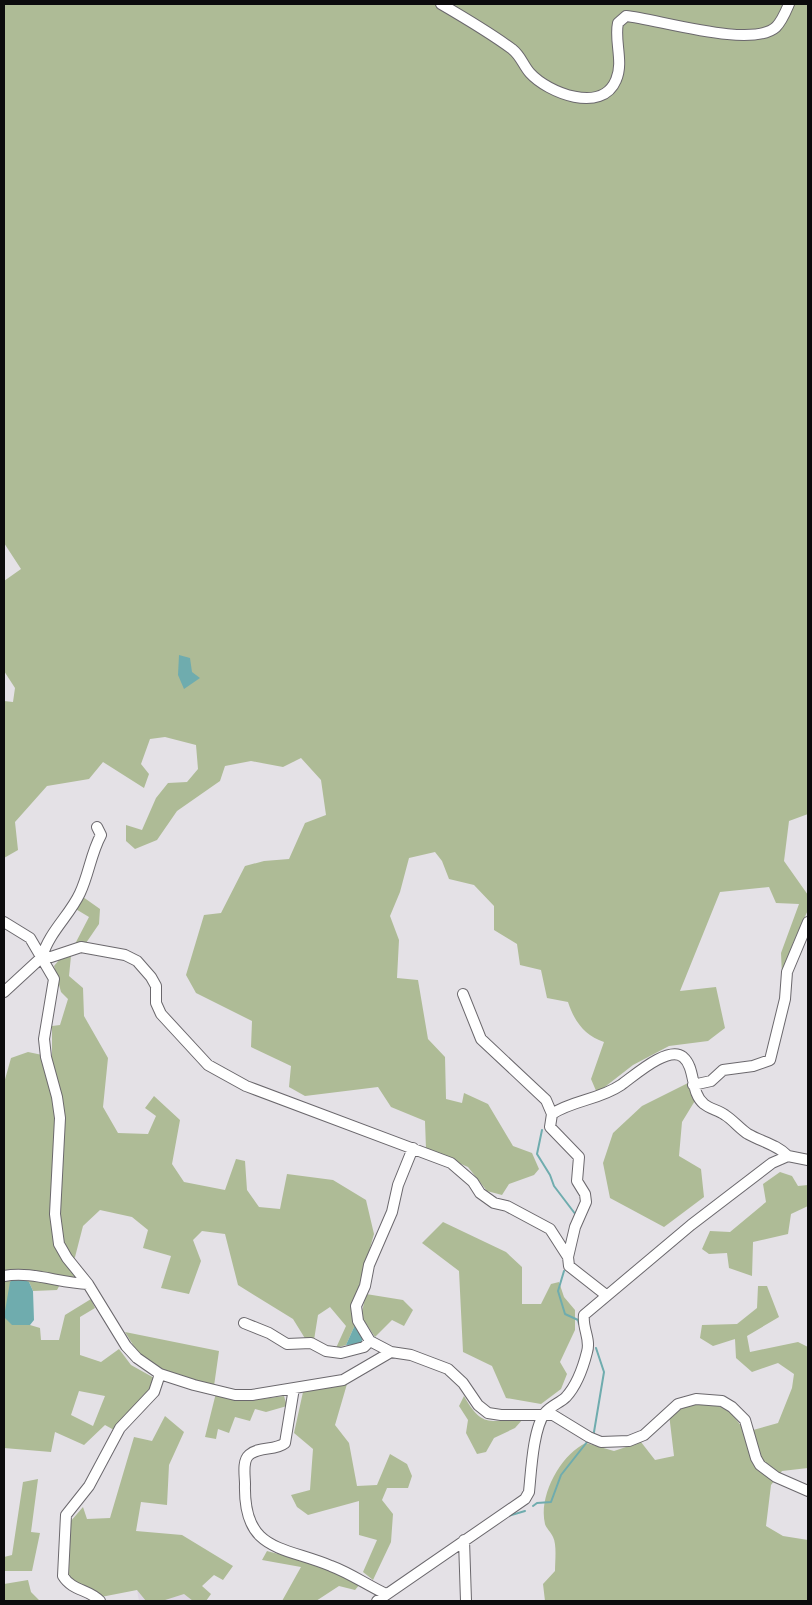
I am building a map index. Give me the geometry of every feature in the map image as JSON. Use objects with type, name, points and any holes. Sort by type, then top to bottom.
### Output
[{"type":"street","points":[[441,4],[512,48],[519,54],[530,73],[559,93],[585,99],[602,94],[613,85],[617,78],[619,63],[616,33],[618,22],[626,16],[714,33],[763,33],[776,27],[789,4]]},
{"type":"street","points":[[4,992],[42,957],[45,946],[79,894],[93,849],[101,834],[97,827]]},
{"type":"street","points":[[4,922],[30,938],[54,979],[44,1039],[46,1057],[57,1097],[60,1118],[56,1230],[59,1244],[67,1258],[88,1284],[126,1346],[145,1366],[160,1374],[194,1385],[235,1394],[252,1395],[343,1380],[391,1352]]},
{"type":"street","points":[[693,1085],[711,1081],[723,1070],[752,1066],[770,1060],[785,999],[786,972],[808,922]]},
{"type":"street","points":[[42,957],[51,957],[81,947],[124,955],[137,961],[152,977],[156,986],[156,1003],[161,1014],[208,1065],[246,1086],[451,1162],[473,1182],[480,1193],[494,1203],[507,1206],[550,1229],[568,1257]]},
{"type":"street","points":[[463,994],[481,1039],[546,1100],[552,1114],[550,1127],[580,1158],[577,1182],[585,1194],[586,1202],[574,1227],[568,1257],[569,1266],[606,1295]]},
{"type":"street","points":[[552,1114],[566,1105],[598,1098],[616,1089],[662,1057],[671,1053],[683,1057],[688,1064],[698,1098],[705,1105],[723,1114],[748,1134],[780,1148],[788,1156],[808,1160]]},
{"type":"street","points":[[413,1148],[398,1185],[392,1212],[369,1265],[365,1286],[356,1306],[358,1321],[370,1341],[391,1352],[411,1355],[448,1369],[463,1382],[478,1405],[488,1413],[501,1415],[553,1415],[589,1437],[612,1443],[629,1441],[644,1435],[678,1404],[696,1399],[722,1401],[732,1407],[744,1420],[760,1465],[776,1477],[808,1490]]},
{"type":"street","points":[[377,1601],[524,1499],[529,1492],[537,1432],[544,1414],[566,1397],[577,1382],[589,1345],[583,1321],[584,1315],[691,1225],[772,1164],[788,1156]]},
{"type":"street","points":[[4,1276],[20,1274],[64,1283],[88,1284]]},
{"type":"street","points":[[244,1323],[269,1333],[288,1344],[311,1343],[326,1351],[340,1353],[364,1347],[370,1341]]},
{"type":"street","points":[[100,1601],[89,1591],[68,1584],[63,1576],[66,1515],[89,1486],[120,1428],[154,1392],[160,1374]]},
{"type":"street","points":[[294,1388],[285,1443],[279,1448],[255,1452],[248,1456],[245,1462],[244,1498],[249,1519],[258,1535],[272,1547],[334,1566],[386,1594]]},
{"type":"street","points":[[464,1540],[466,1601]]},
{"type":"shaded area","points":[[137,1590],[184,1594],[193,1601],[139,1601]]},
{"type":"green space","points":[[4,4],[808,4],[808,814],[789,821],[784,861],[808,895],[808,910],[793,943],[782,976],[781,953],[799,904],[776,903],[769,887],[720,892],[680,991],[716,987],[725,1028],[708,1041],[669,1046],[633,1065],[597,1093],[591,1079],[604,1042],[591,1036],[581,1027],[573,1015],[568,1002],[547,998],[541,970],[520,965],[517,944],[494,930],[494,906],[474,885],[449,879],[442,861],[435,852],[409,858],[400,892],[390,916],[399,940],[397,978],[418,980],[428,1039],[445,1057],[446,1099],[462,1103],[464,1093],[488,1104],[513,1146],[532,1153],[539,1169],[534,1175],[509,1184],[502,1195],[487,1191],[468,1167],[426,1149],[425,1121],[391,1107],[378,1087],[305,1096],[289,1087],[291,1066],[251,1047],[252,1021],[196,993],[186,975],[204,915],[221,913],[245,866],[264,861],[289,859],[305,823],[326,815],[321,780],[301,758],[283,767],[251,761],[225,766],[220,781],[177,811],[157,840],[135,849],[126,841],[126,825],[142,830],[156,798],[168,783],[187,782],[198,769],[196,745],[165,737],[150,739],[141,764],[149,774],[144,788],[103,762],[89,779],[47,786],[15,822],[18,850],[4,858],[4,701],[13,702],[15,688],[4,671],[4,581],[21,569],[4,543]]},
{"type":"green space","points":[[83,897],[100,909],[99,924],[86,943],[75,944],[89,917],[74,908]]},
{"type":"green space","points":[[71,956],[69,976],[83,988],[84,1016],[108,1058],[103,1107],[118,1133],[148,1134],[156,1116],[145,1108],[154,1096],[180,1120],[172,1164],[184,1182],[225,1190],[236,1159],[245,1161],[247,1190],[259,1207],[280,1209],[287,1174],[333,1180],[366,1200],[374,1234],[352,1311],[355,1325],[346,1345],[336,1348],[346,1326],[330,1307],[318,1315],[314,1340],[306,1340],[293,1319],[238,1285],[225,1234],[202,1231],[193,1240],[201,1261],[189,1294],[161,1288],[171,1256],[143,1248],[148,1230],[132,1217],[100,1210],[83,1226],[75,1257],[69,1266],[79,1281],[63,1279],[57,1290],[33,1291],[29,1282],[12,1325],[30,1325],[40,1328],[41,1340],[59,1340],[65,1315],[91,1299],[95,1308],[80,1317],[80,1355],[101,1362],[119,1349],[131,1365],[156,1379],[144,1401],[114,1430],[105,1425],[84,1445],[55,1432],[51,1452],[4,1448],[4,1083],[11,1058],[28,1052],[52,1057],[52,1026],[60,1025],[68,999],[61,992],[54,966],[59,960]],"holes":[[[79,1391],[105,1396],[93,1426],[71,1415]]]},
{"type":"green space","points":[[688,1083],[696,1099],[682,1122],[679,1156],[701,1169],[704,1197],[664,1227],[610,1198],[603,1163],[613,1133],[642,1106]]},
{"type":"green space","points":[[780,1172],[792,1176],[798,1186],[808,1185],[808,1206],[791,1214],[788,1234],[753,1242],[752,1276],[729,1268],[727,1253],[709,1254],[702,1249],[710,1231],[730,1232],[766,1202],[763,1184]]},
{"type":"green space","points":[[443,1222],[506,1252],[522,1267],[522,1304],[541,1304],[551,1284],[559,1282],[564,1297],[575,1310],[575,1330],[560,1362],[567,1374],[561,1389],[541,1404],[506,1398],[492,1366],[463,1352],[459,1271],[422,1243]]},
{"type":"green space","points":[[758,1286],[767,1286],[779,1317],[747,1336],[750,1352],[798,1342],[808,1347],[808,1468],[782,1471],[771,1485],[766,1526],[783,1536],[808,1540],[808,1601],[545,1601],[543,1584],[555,1571],[556,1553],[554,1540],[545,1524],[545,1501],[548,1489],[560,1466],[577,1448],[586,1443],[614,1451],[641,1442],[655,1460],[674,1456],[669,1414],[691,1404],[717,1405],[731,1413],[746,1432],[778,1423],[792,1388],[794,1374],[778,1363],[752,1372],[736,1358],[735,1339],[713,1346],[700,1338],[702,1325],[737,1324],[757,1308]]},
{"type":"green space","points":[[366,1294],[403,1300],[413,1310],[404,1326],[392,1320],[375,1337],[361,1316]]},
{"type":"green space","points":[[125,1332],[219,1351],[214,1386],[153,1367],[138,1353]]},
{"type":"green space","points":[[347,1384],[335,1425],[349,1443],[357,1486],[377,1485],[390,1454],[407,1464],[412,1476],[408,1488],[387,1488],[382,1500],[393,1514],[391,1542],[373,1580],[363,1572],[377,1540],[359,1535],[359,1501],[308,1515],[297,1507],[291,1495],[310,1490],[313,1449],[294,1433],[303,1392]]},
{"type":"green space","points":[[216,1393],[246,1401],[284,1396],[287,1406],[266,1412],[255,1409],[250,1421],[235,1417],[229,1433],[218,1429],[216,1439],[205,1437]]},
{"type":"green space","points":[[464,1396],[470,1406],[482,1418],[494,1421],[523,1419],[515,1428],[494,1438],[486,1452],[477,1454],[466,1433],[468,1420],[459,1406]]},
{"type":"green space","points":[[165,1416],[184,1432],[169,1465],[167,1505],[141,1502],[136,1531],[182,1535],[233,1566],[223,1580],[214,1575],[202,1586],[211,1594],[206,1601],[193,1601],[184,1594],[162,1601],[146,1601],[137,1590],[101,1597],[69,1579],[70,1522],[83,1507],[87,1519],[110,1518],[134,1437],[152,1441]]},
{"type":"green space","points":[[38,1479],[31,1532],[40,1533],[32,1571],[5,1571],[4,1557],[12,1555],[23,1482]]},
{"type":"green space","points":[[267,1551],[331,1568],[360,1584],[355,1590],[339,1586],[316,1601],[282,1601],[301,1567],[262,1560]]},
{"type":"green space","points":[[28,1580],[31,1592],[40,1601],[4,1601],[4,1584]]},
{"type":"water","points":[[179,655],[190,658],[192,672],[200,678],[184,689],[178,675]]},
{"type":"water","points":[[17,1277],[29,1282],[33,1291],[34,1320],[30,1325],[12,1325],[4,1317],[10,1282]]},
{"type":"water","points":[[355,1325],[363,1337],[361,1344],[346,1345]]},
{"type":"waterway","points":[[542,1130],[537,1154],[550,1175],[554,1186],[576,1215]]},
{"type":"waterway","points":[[564,1271],[558,1291],[565,1314],[578,1320],[579,1324]]},
{"type":"waterway","points":[[594,1432],[604,1372],[596,1348]]},
{"type":"waterway","points":[[533,1506],[537,1503],[551,1502],[561,1475],[587,1442]]},
{"type":"waterway","points":[[508,1516],[525,1511]]}]
